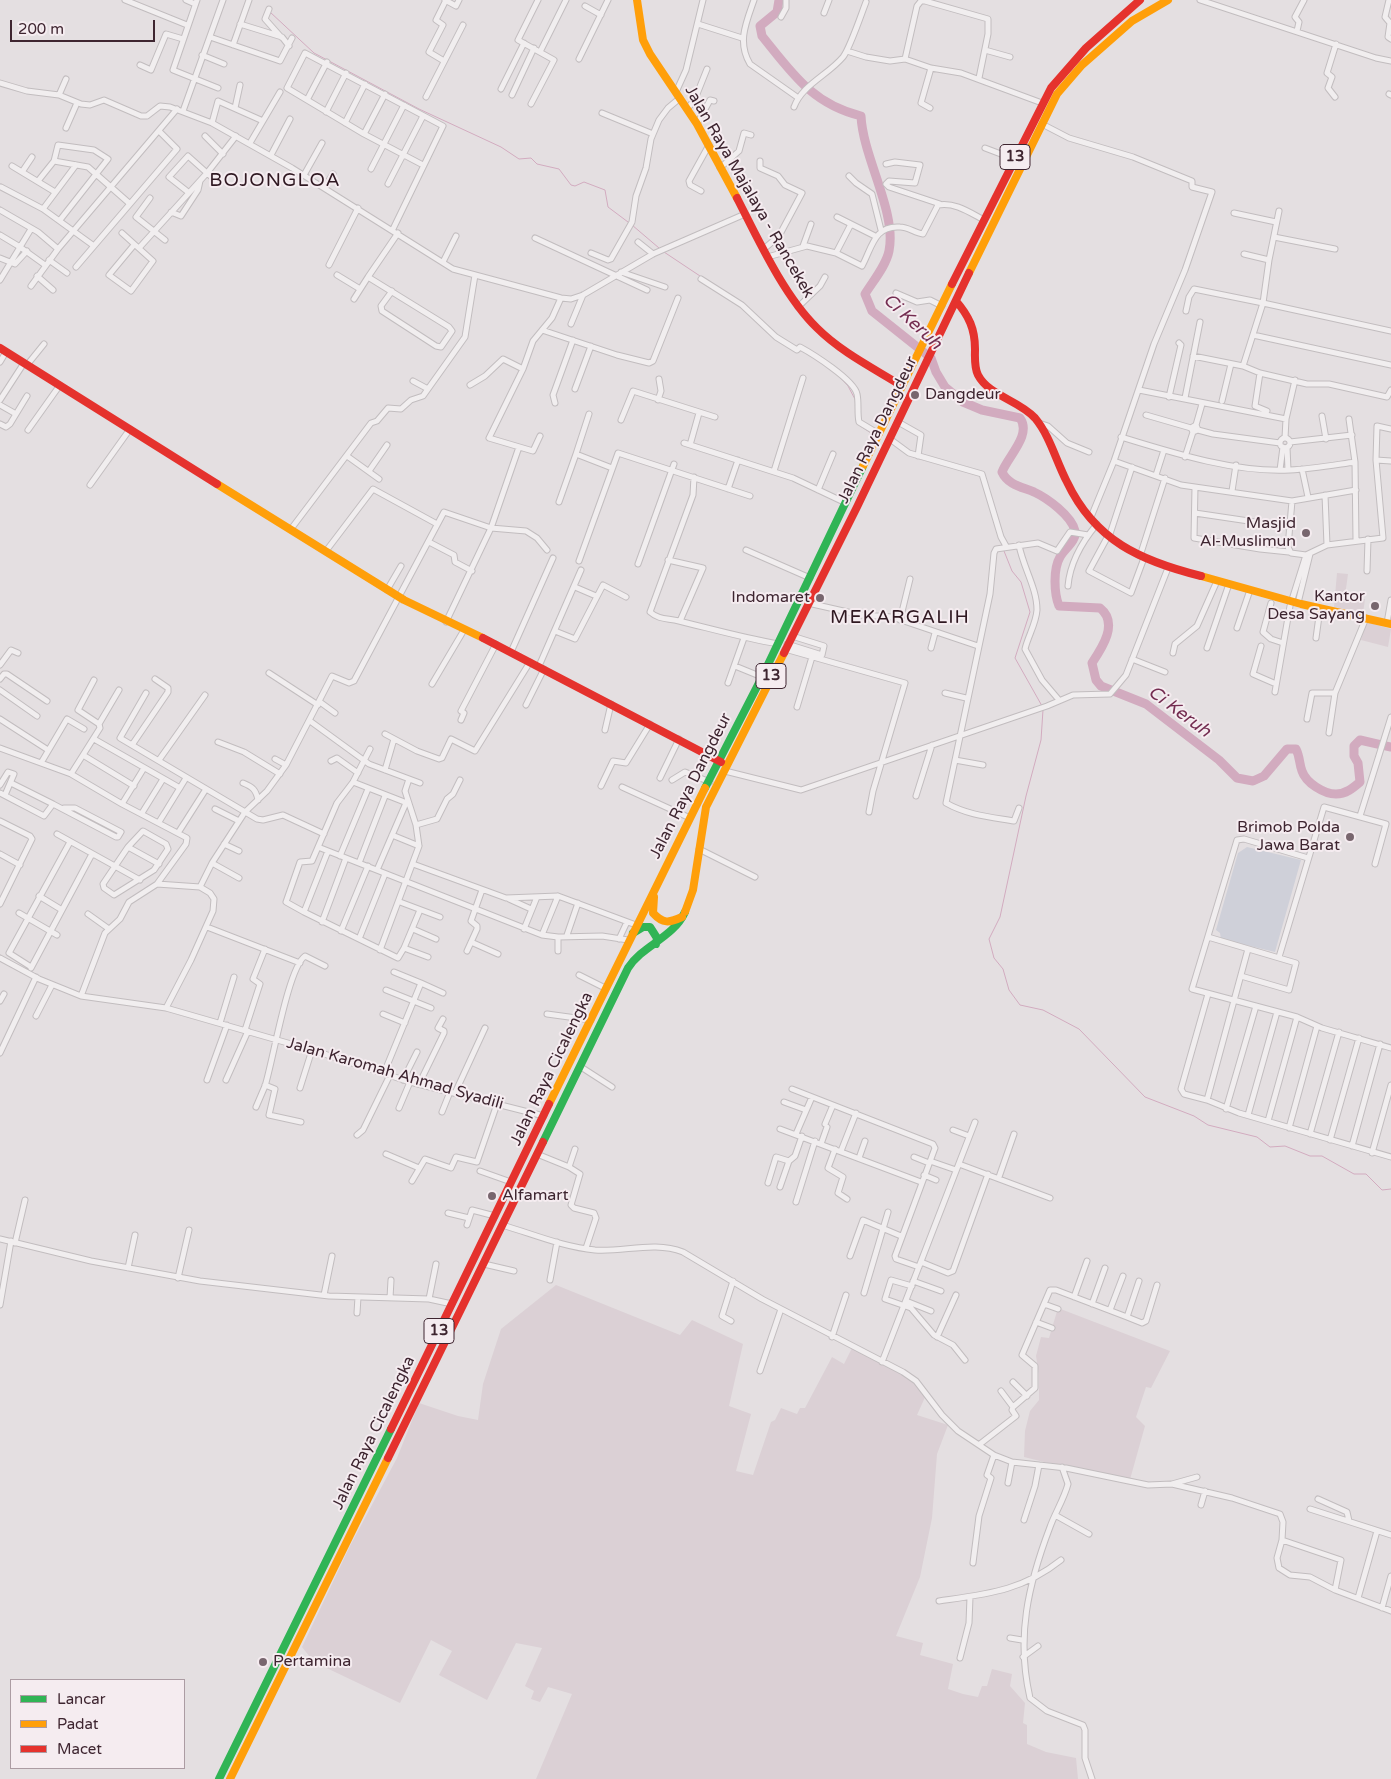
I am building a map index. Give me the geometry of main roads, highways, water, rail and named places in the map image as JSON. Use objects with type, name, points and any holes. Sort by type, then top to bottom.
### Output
[{"type":"main road","name":"Jalan Raya Majalaya - Rancekek","points":[[637,0],[643,40],[688,108],[798,307],[817,328],[839,347],[902,386]]},
{"type":"main road","name":"Jalan Raya Dangdeur","points":[[683,917],[694,888],[701,823],[783,646],[810,579],[915,359],[1014,159],[1042,103],[1063,72],[1114,22],[1140,0]]},
{"type":"main road","name":"Jalan Raya Dangdeur","points":[[657,882],[710,782],[762,677],[791,636],[889,441],[934,344],[1058,94],[1082,65],[1132,21],[1168,0]]},
{"type":"main road","points":[[956,301],[969,315],[974,328],[979,379],[986,386],[1016,402],[1039,423],[1066,482],[1108,537],[1142,557],[1168,568],[1295,603],[1389,624]]},
{"type":"main road","points":[[3,350],[400,598],[446,622],[496,644],[680,739],[720,762]]},
{"type":"main road","points":[[657,882],[653,906],[656,919],[670,923],[683,917]]},
{"type":"main road","name":"Jalan Raya Cicalengka","points":[[218,1779],[512,1182],[657,882]]},
{"type":"main road","name":"Jalan Raya Cicalengka","points":[[230,1779],[626,972],[638,956],[673,930],[683,917]]},
{"type":"main road","points":[[630,937],[643,927],[650,927],[657,938],[656,944]]},
{"type":"main road","points":[[478,1248],[489,1254]]},
{"type":"waterway","name":"Ci Keruh","points":[[779,0],[777,12],[760,26],[762,36],[804,85],[816,95],[829,104],[861,116],[867,149],[884,202],[890,236],[889,251],[885,262],[865,294],[872,311],[931,358],[936,372],[945,387],[963,402],[982,410],[1020,418],[1023,425],[1021,438],[1002,472],[1012,483],[1034,492],[1052,503],[1073,525],[1075,531],[1074,538],[1060,557],[1056,568],[1056,595],[1059,606],[1100,608],[1106,614],[1108,621],[1107,636],[1092,663],[1096,680],[1101,686],[1146,704],[1219,760],[1237,778],[1253,781],[1264,776],[1287,749],[1296,749],[1302,771],[1307,780],[1321,790],[1331,794],[1340,794],[1360,782],[1358,763],[1354,756],[1354,746],[1360,740],[1391,747]]},
{"type":"waterway","points":[[270,12],[314,53],[419,109],[501,147],[519,159],[531,158],[537,164],[559,169],[571,185],[575,186],[584,182],[605,190],[608,207],[628,222]]},
{"type":"waterway","points":[[632,225],[659,248]]},
{"type":"waterway","points":[[664,252],[700,276]]},
{"type":"waterway","points":[[712,283],[736,298]]},
{"type":"waterway","points":[[839,376],[848,386],[856,401]]},
{"type":"waterway","points":[[859,425],[874,435]]},
{"type":"waterway","points":[[912,456],[920,459]]},
{"type":"waterway","points":[[1004,551],[1012,571],[1021,582],[1030,612],[1015,658],[1042,706]]},
{"type":"waterway","points":[[1043,710],[1041,740],[1026,796],[1000,917],[989,939],[994,958],[1003,969],[1009,990],[1020,1005],[1043,1010],[1079,1029],[1145,1097],[1194,1116],[1208,1125],[1257,1137],[1270,1147],[1285,1146],[1310,1156],[1322,1156],[1354,1174],[1366,1174],[1382,1190],[1391,1189]]},
{"type":"place","name":"Dangdeur","points":[[915,395]]},
{"type":"place","name":"Masjid Al-Muslimun","points":[[1306,533]]},
{"type":"place","name":"Indomaret","points":[[820,598]]},
{"type":"place","name":"Kantor Desa Sayang","points":[[1375,606]]},
{"type":"place","name":"Brimob Polda Jawa Barat","points":[[1350,837]]},
{"type":"place","name":"Alfamart","points":[[492,1196]]},
{"type":"place","name":"Pertamina","points":[[263,1662]]},
{"type":"district","name":"BOJONGLOA","points":[[275,181]]},
{"type":"district","name":"MEKARGALIH","points":[[900,618]]}]
